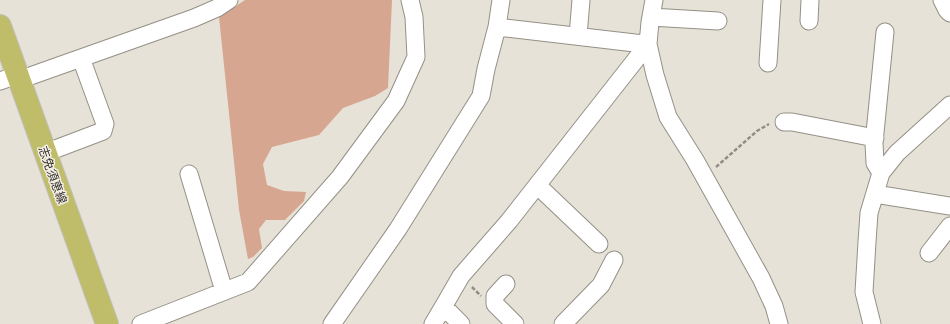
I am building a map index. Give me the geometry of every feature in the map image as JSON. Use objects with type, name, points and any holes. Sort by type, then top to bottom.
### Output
[{"type":"main road","name":"志免須恵線","points":[[0,26],[12,79],[45,153],[107,324]]},
{"type":"street","points":[[12,79],[81,58],[194,18],[217,8],[229,0]]},
{"type":"street","points":[[141,324],[248,282],[340,178],[396,101],[416,57],[414,17],[410,0]]},
{"type":"street","points":[[332,324],[398,229],[481,96],[497,26],[501,0]]},
{"type":"street","points":[[578,36],[581,0]]},
{"type":"street","points":[[654,0],[648,44],[655,75],[668,117],[705,177],[764,285],[774,306],[779,324]]},
{"type":"street","points":[[768,63],[772,0]]},
{"type":"street","points":[[809,21],[810,0]]},
{"type":"street","points":[[942,0],[950,13]]},
{"type":"street","points":[[651,17],[718,20]]},
{"type":"street","points":[[497,26],[648,44]]},
{"type":"street","points":[[881,173],[876,163],[874,143],[885,32]]},
{"type":"street","points":[[433,324],[461,276],[509,221],[648,44]]},
{"type":"street","points":[[45,153],[103,131],[105,124],[81,58]]},
{"type":"street","points":[[872,324],[864,292],[869,213],[881,173],[897,153],[950,105]]},
{"type":"street","points":[[784,122],[792,122],[875,138]]},
{"type":"street","points":[[189,174],[224,291]]},
{"type":"street","points":[[537,185],[599,244]]},
{"type":"street","points":[[875,194],[950,206]]},
{"type":"street","points":[[929,253],[950,226]]},
{"type":"street","points":[[563,324],[601,285],[614,260]]},
{"type":"street","points":[[506,284],[494,296],[495,304],[515,324]]},
{"type":"street","points":[[444,307],[461,324]]},
{"type":"path","points":[[705,177],[756,131],[771,124],[784,122]]},
{"type":"path","points":[[461,276],[482,298],[495,304]]},
{"type":"shaded area","points":[[245,0],[392,0],[388,88],[375,96],[343,108],[319,135],[272,147],[263,164],[267,185],[284,191],[306,192],[304,201],[285,220],[266,220],[259,229],[262,248],[253,257],[248,259],[239,210],[219,17]]}]
